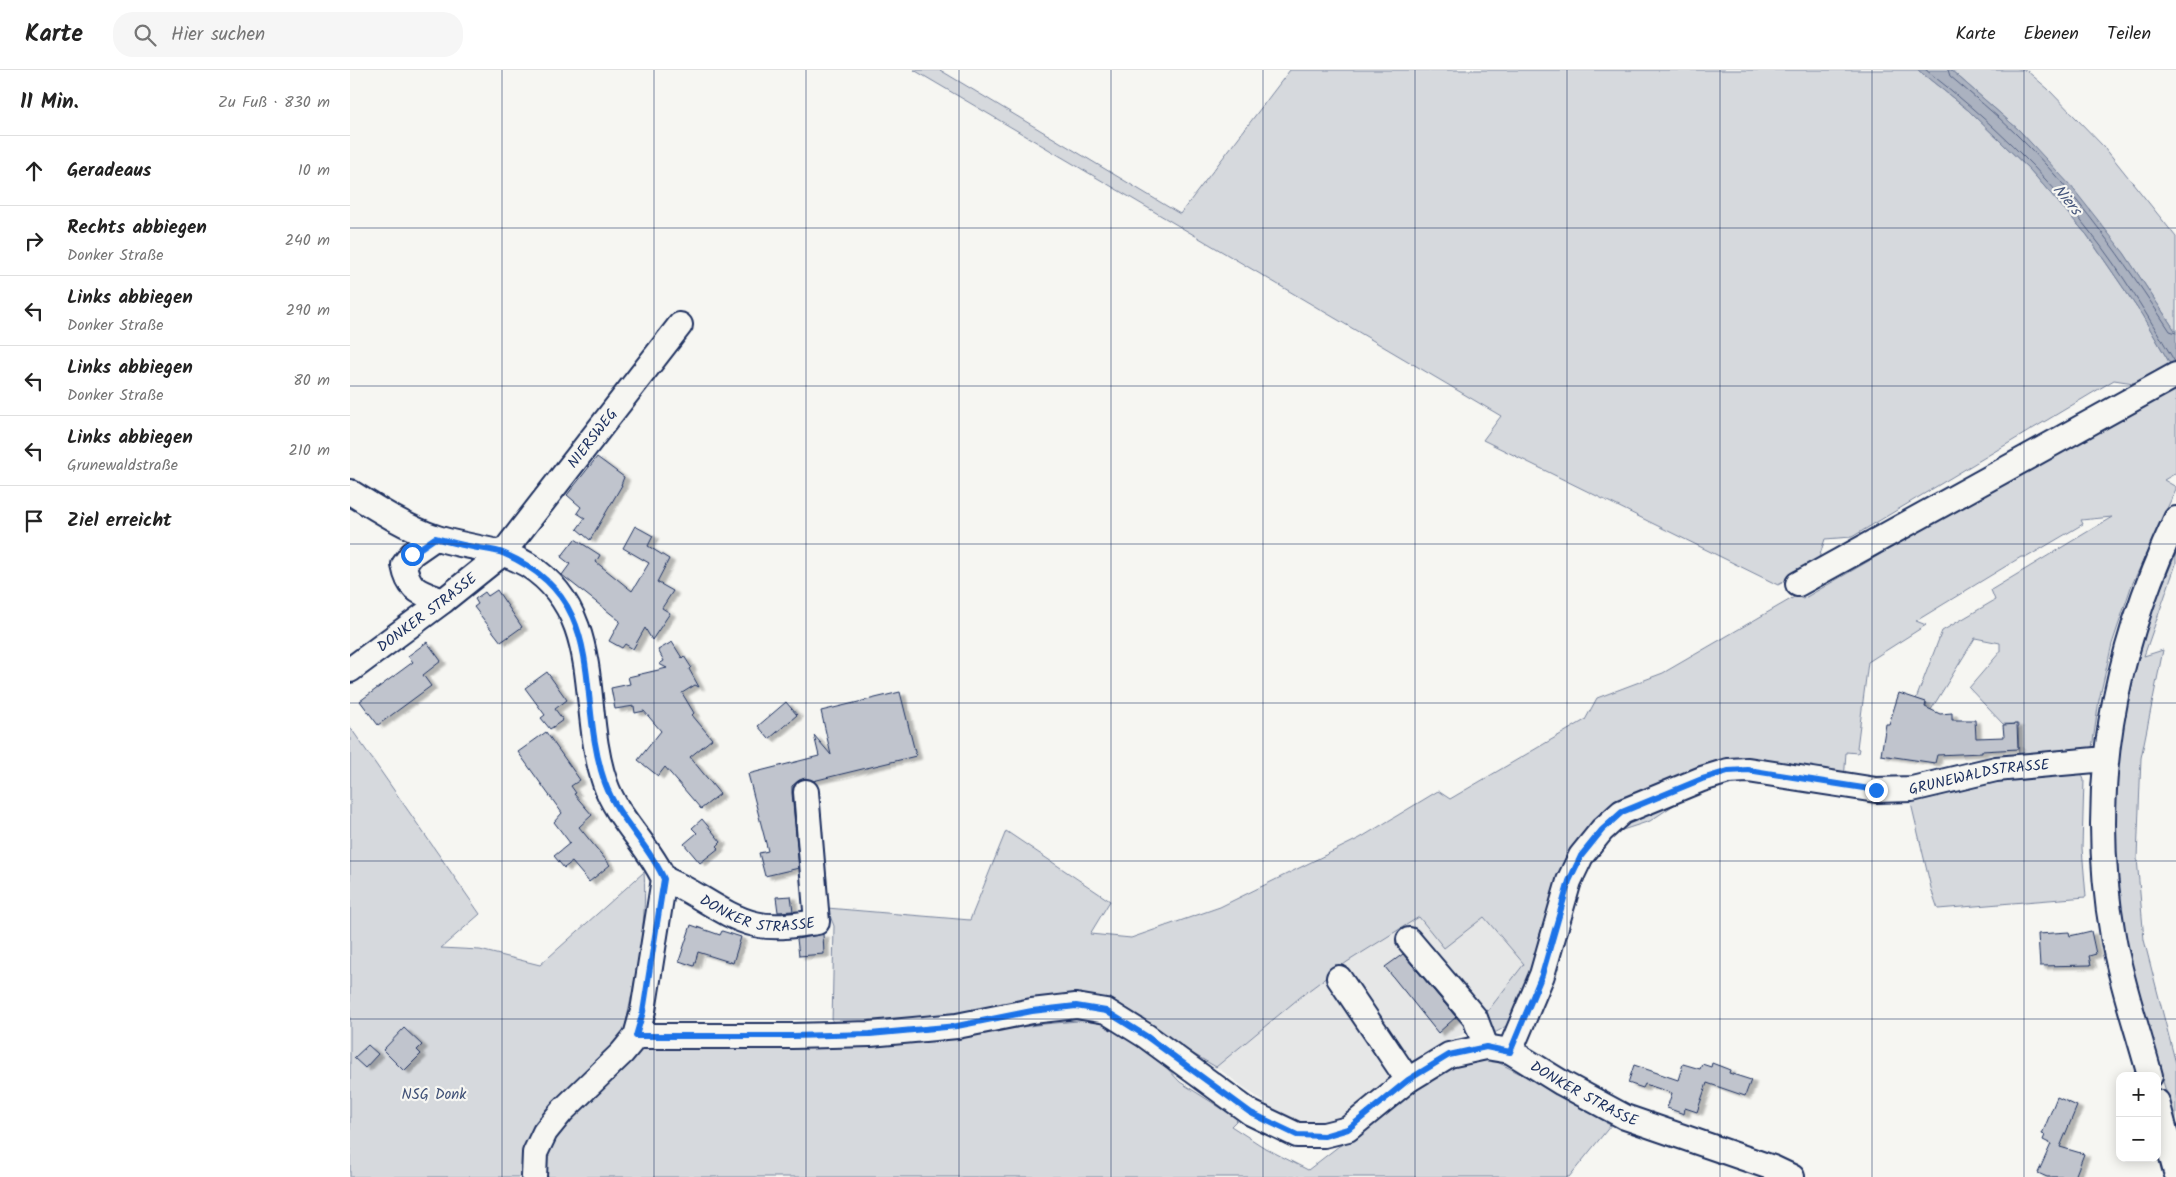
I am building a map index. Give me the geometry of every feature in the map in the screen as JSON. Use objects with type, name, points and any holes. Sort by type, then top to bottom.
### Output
[{"type":"street","name":"NIERSWEG","points":[[503,553],[680,324]]},
{"type":"street","points":[[1798,584],[2172,377]]},
{"type":"street","name":"DONKER STRASSE","points":[[350,492],[388,515],[435,538],[503,553],[528,565],[551,584],[568,606],[580,632],[586,662],[597,755],[606,785],[620,814],[656,862],[664,879],[680,885],[728,913],[755,924],[781,927],[817,922],[806,792]]},
{"type":"street","points":[[2149,1072],[2122,980],[2111,928],[2103,857],[2106,759],[2110,719],[2124,655],[2163,546],[2176,519]]},
{"type":"street","points":[[435,538],[412,554],[404,565],[407,580],[417,590],[443,600]]},
{"type":"street","name":"DONKER STRASSE","points":[[350,670],[503,553]]},
{"type":"street","name":"GRUNEWALDSTRASSE","points":[[1510,1052],[1542,975],[1569,881],[1581,856],[1602,830],[1622,812],[1702,779],[1728,771],[1748,770],[1885,790],[1912,789],[1996,769],[2106,759]]},
{"type":"street","points":[[534,1177],[535,1153],[545,1132],[562,1111],[622,1053],[636,1036],[643,1012],[664,879]]},
{"type":"street","points":[[1409,940],[1475,1018],[1486,1047]]},
{"type":"street","points":[[1339,978],[1408,1080]]},
{"type":"street","name":"DONKER STRASSE","points":[[636,1036],[870,1034],[957,1026],[1032,1011],[1076,1006],[1106,1011],[1146,1036],[1251,1113],[1297,1135],[1324,1136],[1348,1129],[1408,1080],[1449,1055],[1486,1047],[1510,1052],[1625,1117],[1774,1168],[1792,1177]]},
{"type":"street","points":[[2161,1117],[2176,1172]]},
{"type":"shaded area","points":[[1419,917],[1484,917],[1524,964],[1474,1029],[1447,1042],[1352,1118],[1337,1125],[1308,1125],[1287,1119],[1216,1067],[1304,994],[1347,962]]},
{"type":"green space","points":[[914,70],[940,70],[1180,214],[1290,70],[1918,70],[1968,110],[2030,170],[2087,235],[2142,315],[2176,374],[2176,473],[2164,480],[2176,487],[2176,489],[2131,587],[2112,644],[2099,700],[2092,748],[2086,756],[2019,761],[2018,724],[2003,724],[1969,688],[2000,652],[2000,643],[1975,638],[1926,718],[1921,721],[1927,703],[1916,699],[1942,631],[1995,600],[1991,590],[2112,517],[2081,520],[2083,524],[2027,557],[2021,557],[1916,621],[1926,625],[1868,662],[1857,748],[1859,749],[1858,753],[1846,752],[1844,782],[1754,766],[1629,801],[1622,797],[1613,802],[1611,812],[1516,1018],[1496,1032],[1487,1033],[1474,1029],[1524,964],[1484,917],[1444,948],[1419,917],[1347,962],[1304,994],[1216,1067],[1105,1003],[1039,1003],[874,1025],[832,1025],[834,926],[827,908],[970,920],[1006,831],[1110,901],[1090,934],[1131,938],[1220,907],[1360,838],[1438,791],[1450,799],[1585,720],[1597,698],[1663,673],[1796,596],[1803,599],[1974,500],[2140,384],[2114,380],[1852,537],[1825,539],[1817,564],[1778,585],[1483,440],[1501,416]]},
{"type":"green space","points":[[1951,70],[2026,70],[2048,89],[2105,148],[2176,237],[2176,332],[2124,253],[2019,130]]},
{"type":"green space","points":[[2176,553],[2176,564],[2144,656],[2163,650],[2141,758],[2137,858],[2144,940],[2176,1064],[2176,1126],[2131,967],[2120,904],[2116,863],[2115,823],[2121,742],[2136,662],[2150,614]]},
{"type":"green space","name":"NSG Donk","points":[[350,727],[480,914],[441,948],[480,950],[540,965],[644,872],[645,893],[642,936],[622,1042],[948,1037],[1044,1024],[1101,1019],[1166,1067],[1180,1082],[1238,1119],[1231,1126],[1265,1148],[1308,1170],[1339,1146],[1356,1137],[1443,1065],[1484,1055],[1609,1120],[1606,1123],[1611,1125],[1569,1177],[350,1177]]},
{"type":"green space","points":[[2081,772],[2084,780],[2082,848],[2086,897],[1938,909],[1932,892],[1909,795],[1992,774]]},
{"type":"green space","points":[[1711,780],[1650,821],[1601,837],[1624,816]]},
{"type":"water","name":"Niers","points":[[1918,70],[1951,70],[2019,130],[2071,186],[2124,253],[2176,332],[2176,374],[2142,315],[2087,235],[2030,170],[1968,110]]},
{"type":"building","points":[[597,457],[624,477],[622,485],[590,540],[577,529],[585,518],[577,513],[581,507],[567,495]]},
{"type":"building","points":[[635,526],[653,536],[648,546],[669,559],[657,582],[673,591],[662,608],[670,613],[652,640],[645,628],[633,649],[625,644],[622,648],[609,641],[620,621],[562,575],[570,564],[561,557],[575,539],[600,555],[596,562],[632,591],[649,563],[623,548]]},
{"type":"building","points":[[497,590],[522,627],[501,642],[474,607],[478,604],[475,599],[485,592],[488,596]]},
{"type":"building","points":[[427,642],[441,661],[423,675],[431,686],[378,725],[360,701],[413,662],[408,656]]},
{"type":"building","points":[[672,642],[682,658],[684,656],[691,667],[689,669],[699,687],[695,685],[682,693],[694,713],[692,715],[712,739],[690,757],[720,794],[701,809],[665,767],[658,776],[638,760],[661,731],[644,711],[635,713],[634,706],[615,709],[611,688],[630,684],[628,677],[667,668],[659,664],[664,661],[658,650]]},
{"type":"building","points":[[547,672],[567,700],[555,709],[563,720],[550,729],[541,718],[545,715],[525,688]]},
{"type":"building","points":[[900,692],[916,756],[813,781],[805,778],[798,781],[792,786],[792,793],[799,868],[765,876],[759,853],[768,851],[748,774],[819,756],[814,735],[831,755],[821,711]]},
{"type":"building","points":[[1899,693],[1926,702],[1925,707],[1940,714],[1952,713],[1952,720],[1975,720],[1976,738],[2004,737],[2003,725],[2017,724],[2018,749],[1937,755],[1935,763],[1881,755],[1886,724],[1889,724]]},
{"type":"building","points":[[786,702],[797,715],[769,739],[758,726]]},
{"type":"building","points":[[546,732],[580,780],[571,786],[576,793],[574,794],[592,815],[579,827],[610,865],[589,882],[572,862],[564,868],[554,856],[570,843],[554,822],[562,813],[518,752]]},
{"type":"building","points":[[702,819],[721,842],[717,846],[719,848],[700,863],[684,844],[697,833],[692,828]]},
{"type":"building","points":[[791,896],[793,911],[778,912],[776,897]]},
{"type":"building","points":[[691,925],[720,935],[722,931],[741,937],[733,963],[698,952],[694,966],[679,961]]},
{"type":"building","points":[[2091,931],[2096,954],[2089,956],[2091,965],[2040,966],[2038,934],[2069,932],[2070,936]]},
{"type":"building","points":[[823,934],[824,954],[799,956],[797,939]]},
{"type":"building","points":[[1403,954],[1456,1017],[1438,1033],[1385,967]]},
{"type":"building","points":[[404,1028],[422,1045],[417,1050],[421,1054],[404,1071],[383,1050]]},
{"type":"building","points":[[368,1045],[378,1054],[365,1068],[354,1058]]},
{"type":"building","points":[[1712,1063],[1730,1070],[1729,1073],[1751,1080],[1745,1096],[1707,1083],[1697,1112],[1685,1108],[1684,1114],[1667,1108],[1672,1093],[1645,1084],[1643,1088],[1628,1083],[1634,1065],[1678,1080],[1683,1064],[1700,1069],[1702,1064],[1711,1067]]},
{"type":"building","points":[[2057,1097],[2077,1106],[2060,1147],[2084,1154],[2075,1177],[2047,1177],[2038,1173],[2051,1144],[2043,1140],[2045,1135],[2042,1134]]},
{"type":"route","points":[[412,554],[435,538],[503,553],[528,565],[551,584],[568,606],[580,632],[586,662],[597,755],[606,785],[620,814],[656,862],[664,879],[643,1012],[636,1036],[870,1034],[957,1026],[1032,1011],[1076,1006],[1106,1011],[1146,1036],[1172,1057],[1251,1113],[1297,1135],[1324,1136],[1348,1129],[1408,1080],[1449,1055],[1486,1047],[1510,1052],[1542,975],[1569,881],[1581,856],[1602,830],[1623,814],[1622,812],[1702,779],[1728,771],[1748,770],[1876,790]]}]
